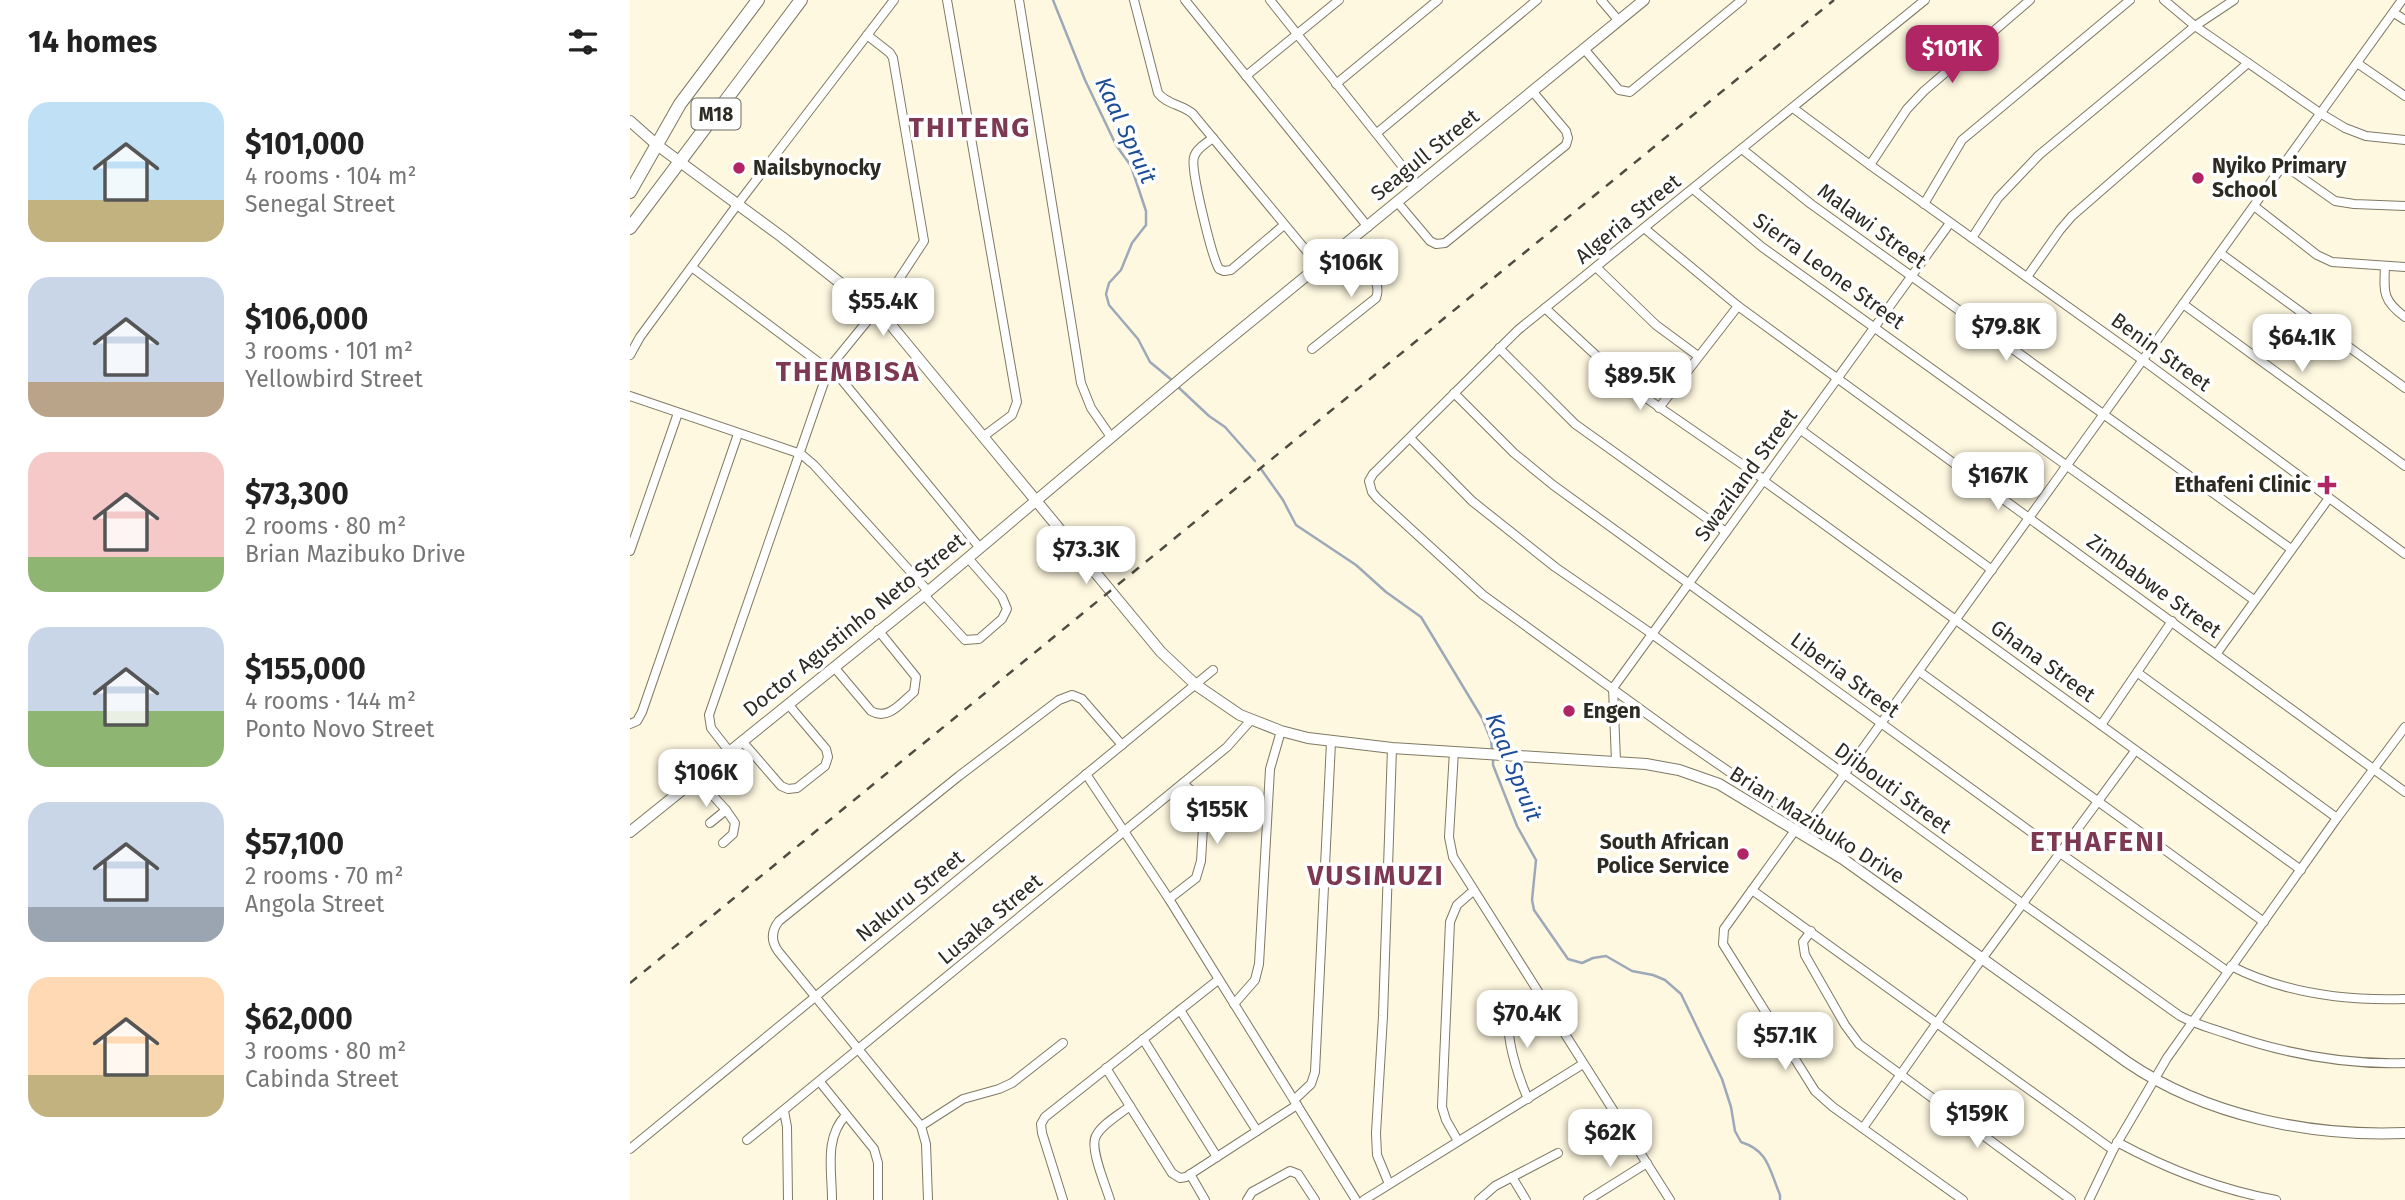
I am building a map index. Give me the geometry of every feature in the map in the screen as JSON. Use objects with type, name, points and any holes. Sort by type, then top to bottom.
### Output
[{"type":"main road","name":"M18","points":[[630,192],[696,82],[758,0]]},
{"type":"main road","name":"M18","points":[[630,228],[801,0]]},
{"type":"street","points":[[630,355],[640,337],[737,205],[894,0]]},
{"type":"street","points":[[947,0],[1017,402],[1012,415],[984,436]]},
{"type":"street","points":[[1019,0],[1081,383],[1091,408],[1111,437]]},
{"type":"street","points":[[1134,0],[1158,93],[1165,101],[1188,110],[1319,266]]},
{"type":"street","points":[[1185,0],[1368,227]]},
{"type":"street","points":[[1270,0],[1418,186]]},
{"type":"street","points":[[1247,76],[1339,0]]},
{"type":"street","points":[[1336,83],[1438,0]]},
{"type":"street","points":[[1377,133],[1537,0]]},
{"type":"street","points":[[1601,0],[1619,21]]},
{"type":"street","name":"Seagull Street","points":[[1035,500],[1644,0]]},
{"type":"street","points":[[1585,50],[1619,90],[1630,92],[1742,0]]},
{"type":"street","name":"Algeria Street","points":[[1613,688],[1469,584],[1377,498],[1369,481],[1499,348],[1545,308],[1926,0]]},
{"type":"street","points":[[1870,166],[1908,109],[1924,91],[2030,0]]},
{"type":"street","points":[[1924,204],[1962,140],[2130,0]]},
{"type":"street","points":[[2164,0],[2195,26],[2345,128],[2366,136],[2405,140]]},
{"type":"street","points":[[1972,238],[1998,198],[2020,173],[2195,26],[2234,0]]},
{"type":"street","points":[[1963,1200],[1823,1099],[1809,1084],[1725,948],[1722,940],[1724,929],[1845,775],[1920,673],[2402,0]]},
{"type":"street","points":[[2394,13],[2405,20]]},
{"type":"street","points":[[729,751],[711,728],[709,715],[829,368],[918,255],[925,237],[893,58],[867,35]]},
{"type":"street","points":[[2357,63],[2405,96]]},
{"type":"street","points":[[2027,276],[2066,222],[2249,64]]},
{"type":"street","points":[[1398,203],[1433,243],[1445,243],[1461,231],[1567,142],[1566,131],[1533,92]]},
{"type":"street","name":"Benin Street","points":[[1793,108],[2144,361],[2405,554]]},
{"type":"street","name":"Brian Mazibuko Drive","points":[[630,121],[657,145],[876,310],[906,341],[1161,652],[1196,685],[1251,720],[1281,731],[1331,742],[1616,761],[1661,766],[1699,776],[1729,789],[1799,831],[2154,1079],[2193,1097],[2256,1117],[2322,1130],[2367,1134],[2405,1133]]},
{"type":"street","points":[[1213,138],[1197,150],[1193,163],[1205,223],[1219,269],[1231,270],[1284,225]]},
{"type":"street","name":"Malawi Street","points":[[1742,149],[1811,204],[2291,549]]},
{"type":"street","points":[[2284,165],[2335,201],[2405,206]]},
{"type":"street","name":"Sierra Leone Street","points":[[1693,189],[1756,242],[2254,600]]},
{"type":"street","points":[[2254,206],[2325,259],[2346,265],[2405,267]]},
{"type":"street","name":"Swaziland Street","points":[[1613,688],[1950,223]]},
{"type":"street","name":"Zimbabwe Street","points":[[1644,228],[1738,306],[2405,792]]},
{"type":"street","points":[[1312,349],[1376,298],[1379,292],[1377,282],[1346,245]]},
{"type":"street","points":[[2220,253],[2405,388]]},
{"type":"street","points":[[2385,266],[2385,297],[2392,307],[2405,317]]},
{"type":"street","points":[[1595,267],[1656,325],[1698,356]]},
{"type":"street","points":[[693,268],[841,379],[980,548]]},
{"type":"street","points":[[2183,304],[2405,466]]},
{"type":"street","points":[[1659,408],[1738,306]]},
{"type":"street","name":"Ghana Street","points":[[1545,308],[1616,376],[1659,408],[2301,870]]},
{"type":"street","points":[[1499,348],[1575,424],[1726,532]]},
{"type":"street","name":"Liberia Street","points":[[1454,393],[1531,468],[2060,853],[2229,968],[2304,990],[2354,998],[2405,999]]},
{"type":"street","points":[[630,396],[801,454],[965,640],[979,639],[1006,614],[1006,604],[968,558]]},
{"type":"street","points":[[630,551],[678,413]]},
{"type":"street","points":[[1801,430],[1992,570]]},
{"type":"street","points":[[634,722],[642,712],[738,434]]},
{"type":"street","name":"Djibouti Street","points":[[1410,438],[1494,520],[1555,567],[1653,634],[2160,1003],[2192,1022],[2263,1046],[2307,1057],[2339,1062],[2405,1063]]},
{"type":"street","points":[[2217,653],[2329,498]]},
{"type":"street","name":"Doctor Agustinho Neto Street","points":[[630,832],[926,593],[1035,500]]},
{"type":"street","points":[[2101,725],[2172,621]]},
{"type":"street","points":[[835,667],[871,712],[878,715],[886,715],[914,692],[916,677],[878,631]]},
{"type":"street","name":"Nakuru Street","points":[[630,1149],[1213,670]]},
{"type":"street","points":[[1920,673],[2264,922]]},
{"type":"street","points":[[2138,673],[2337,818]]},
{"type":"street","points":[[1613,688],[1616,761]]},
{"type":"street","points":[[1613,688],[1776,804]]},
{"type":"street","points":[[928,1200],[926,1144],[920,1126],[775,947],[772,934],[779,921],[1059,700],[1072,695],[1082,699],[1122,745]]},
{"type":"street","points":[[741,741],[781,786],[788,789],[797,788],[825,766],[828,757],[826,749],[788,704]]},
{"type":"street","name":"Lusaka Street","points":[[747,1140],[1227,747],[1251,720]]},
{"type":"street","points":[[2089,1200],[2115,1146],[2154,1079],[2192,1022],[2405,727]]},
{"type":"street","points":[[1234,1004],[1255,980],[1259,964],[1270,769],[1281,731]]},
{"type":"street","points":[[1106,1068],[1174,1176],[1180,1178],[1191,1174],[1257,1131],[1295,1103],[1311,1084],[1315,1072],[1331,742]]},
{"type":"street","points":[[1389,1184],[1377,1155],[1376,1133],[1383,1016],[1392,748]]},
{"type":"street","points":[[1454,751],[1450,848],[1457,866],[1670,1200]]},
{"type":"street","points":[[1863,1128],[1982,959],[2135,751]]},
{"type":"street","points":[[1086,774],[1169,899],[1356,1200]]},
{"type":"street","points":[[696,777],[726,810],[736,827],[723,843]]},
{"type":"street","points":[[1169,899],[1193,882],[1201,861],[1204,810],[1200,799],[1183,783]]},
{"type":"street","points":[[710,823],[726,810]]},
{"type":"street","points":[[1752,890],[2115,1146],[2199,1179],[2276,1200]]},
{"type":"street","points":[[1458,1142],[1444,1114],[1442,1100],[1450,922],[1457,905],[1473,891]]},
{"type":"street","points":[[1811,931],[1803,942],[1803,951],[1845,1026],[1859,1044],[2071,1200]]},
{"type":"street","points":[[1063,1200],[1042,1133],[1042,1120],[1218,980]]},
{"type":"street","points":[[1520,995],[1510,1004],[1508,1020],[1514,1056],[1528,1099]]},
{"type":"street","points":[[1180,1010],[1257,1131]]},
{"type":"street","points":[[1143,1039],[1217,1157]]},
{"type":"street","points":[[920,1126],[963,1099],[1012,1083],[1063,1043]]},
{"type":"street","points":[[1364,1200],[1583,1064]]},
{"type":"street","points":[[820,1082],[874,1149],[877,1156],[878,1200]]},
{"type":"street","points":[[1110,1200],[1094,1149],[1094,1139],[1130,1106]]},
{"type":"street","points":[[785,1111],[788,1200]]},
{"type":"street","points":[[832,1200],[832,1137],[837,1125],[846,1115]]},
{"type":"street","points":[[1580,1119],[1592,1128],[1607,1121],[1619,1121]]},
{"type":"street","points":[[1479,1200],[1495,1186],[1558,1153]]},
{"type":"street","points":[[1588,1200],[1647,1163]]},
{"type":"street","points":[[1247,1200],[1252,1192],[1290,1171],[1298,1174],[1315,1200]]},
{"type":"street","points":[[1191,1174],[1206,1200]]},
{"type":"street","points":[[1512,1177],[1526,1200]]},
{"type":"waterway","name":"Kaal Spruit","points":[[1053,0],[1085,80],[1116,145],[1131,166],[1146,211],[1146,225],[1132,243],[1121,270],[1109,283],[1106,294],[1109,305],[1138,339],[1150,362],[1173,381]]},
{"type":"waterway","name":"Kaal Spruit","points":[[1177,386],[1225,427],[1255,461]]},
{"type":"waterway","name":"Kaal Spruit","points":[[1261,469],[1283,500],[1296,525],[1356,565],[1386,592],[1421,617],[1482,718],[1492,750]]},
{"type":"waterway","name":"Kaal Spruit","points":[[1493,756],[1493,765],[1517,826],[1536,860],[1532,900],[1534,910],[1568,959],[1582,963],[1606,956],[1632,971],[1665,980],[1681,994],[1722,1079],[1735,1131],[1741,1142],[1757,1150],[1767,1162],[1780,1200]]},
{"type":"railway","points":[[630,983],[1834,0]]},
{"type":"place","name":"Nailsbynocky","points":[[739,168]]},
{"type":"place","name":"Nyiko Primary School","points":[[2198,178]]},
{"type":"place","name":"Ethafeni Clinic","points":[[2327,485]]},
{"type":"place","name":"Engen","points":[[1569,711]]},
{"type":"place","name":"South African Police Service","points":[[1743,854]]},
{"type":"district","name":"THITENG","points":[[970,127]]},
{"type":"district","name":"THEMBISA","points":[[848,371]]},
{"type":"district","name":"ETHAFENI","points":[[2098,841]]},
{"type":"district","name":"VUSIMUZI","points":[[1376,875]]}]
